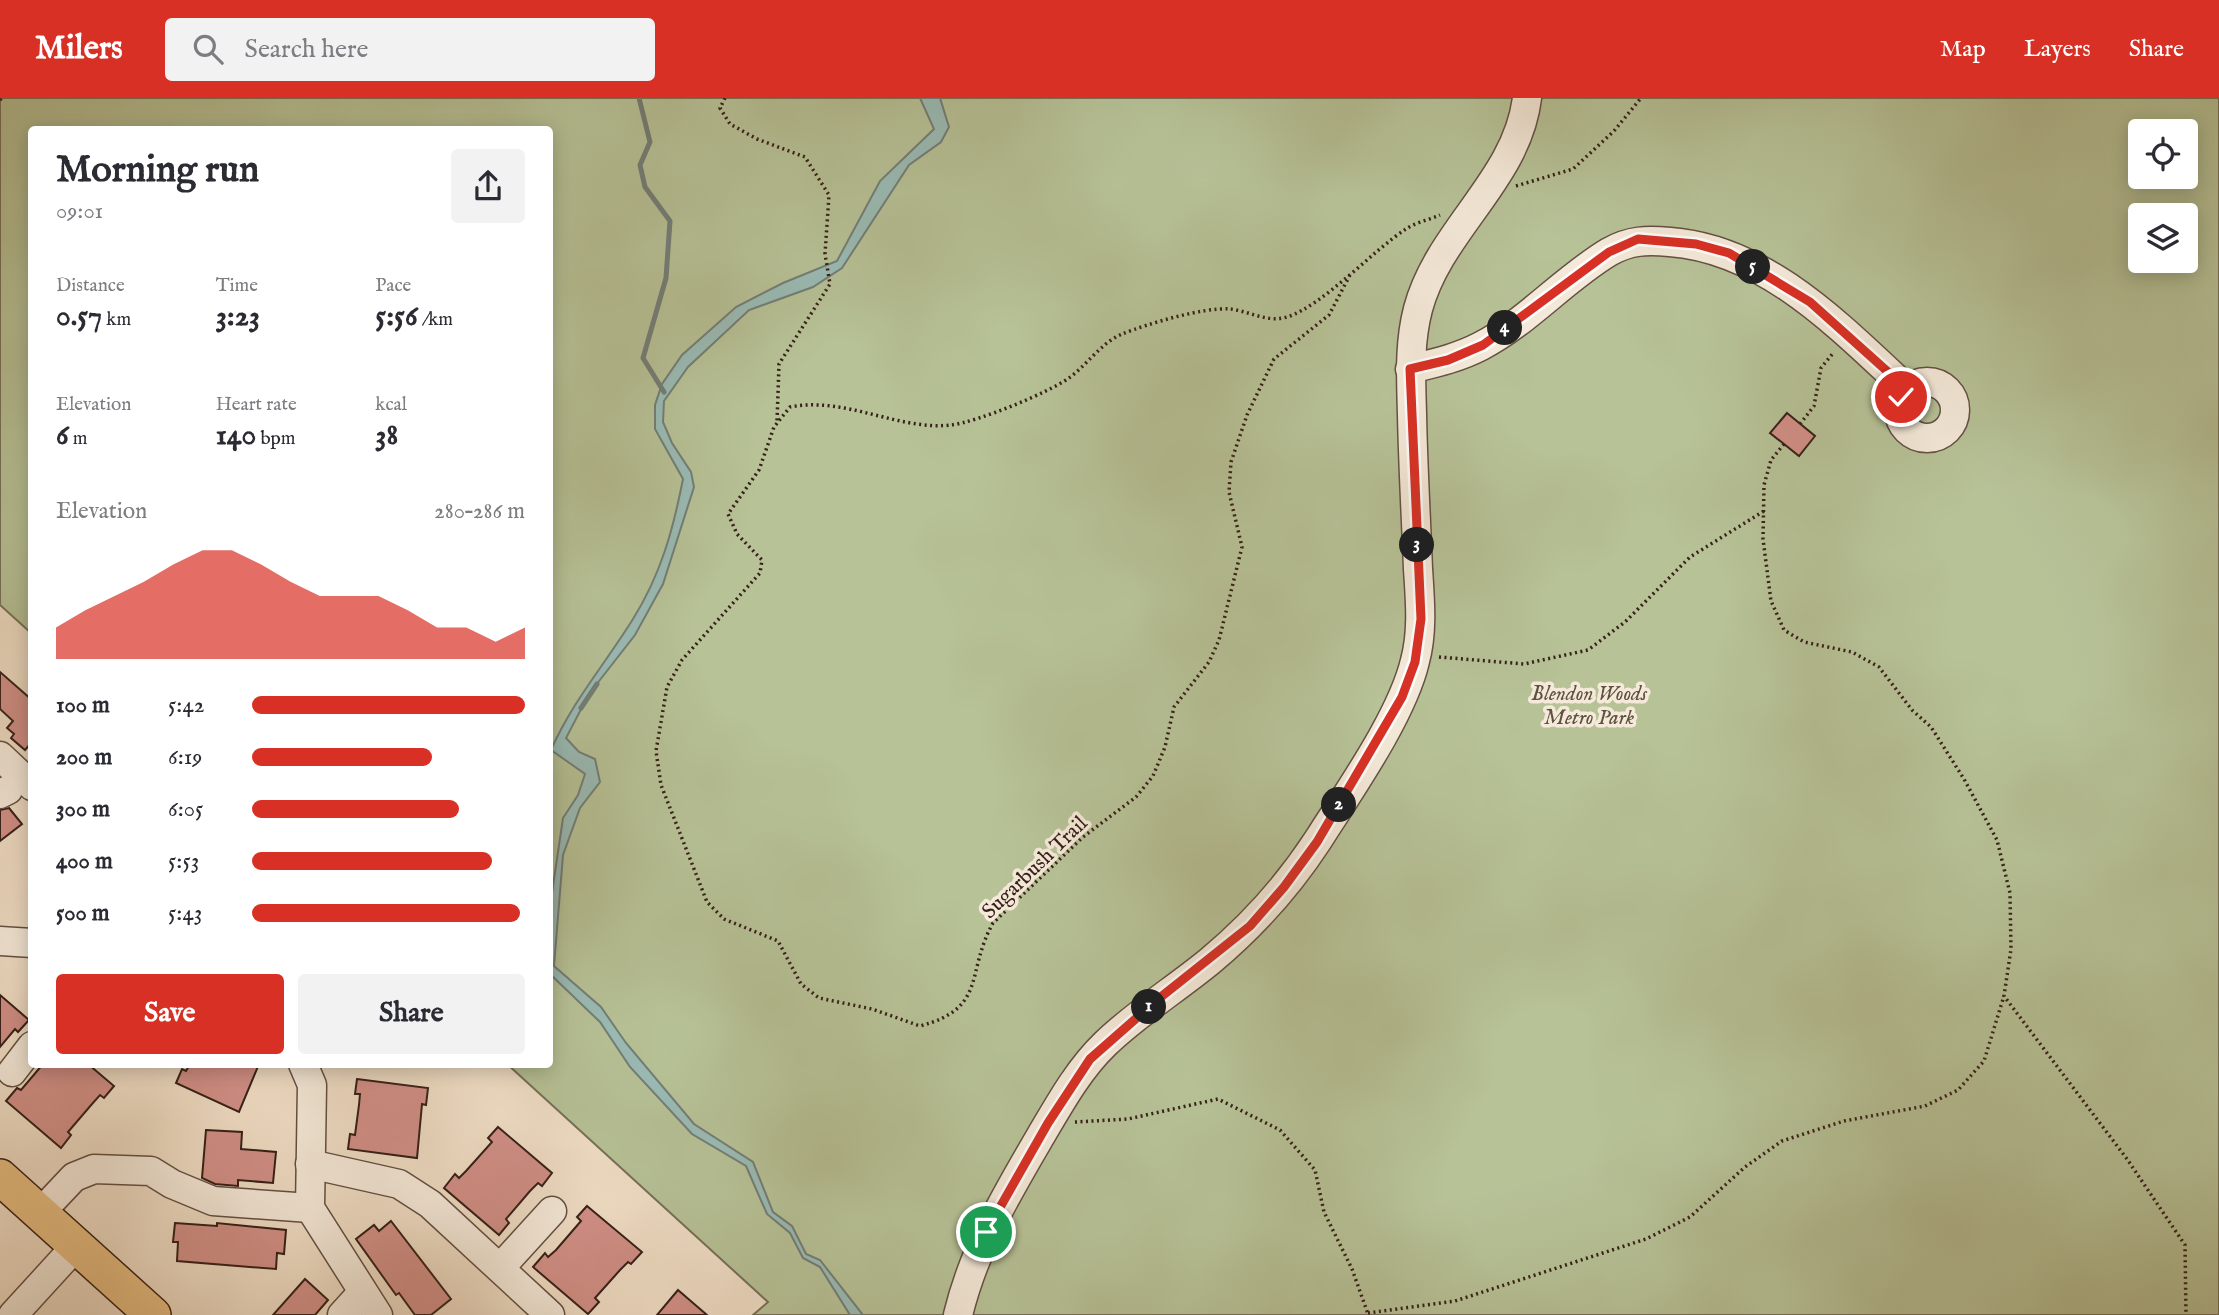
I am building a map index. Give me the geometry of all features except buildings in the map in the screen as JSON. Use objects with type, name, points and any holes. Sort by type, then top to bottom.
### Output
[{"type":"main road","points":[[0,1177],[153,1315]]},
{"type":"street","points":[[958,1315],[969,1272],[986,1232],[1048,1123],[1090,1059],[1250,926],[1284,887],[1317,842],[1402,697],[1416,655],[1421,619],[1410,369],[1412,331],[1421,296],[1437,264],[1514,147],[1524,123],[1527,98]]},
{"type":"street","points":[[1410,369],[1448,360],[1483,345],[1609,252],[1638,239],[1696,244],[1729,253],[1810,302],[1907,389]]},
{"type":"street","points":[[0,756],[13,790]]},
{"type":"street","points":[[0,941],[28,943]]},
{"type":"street","points":[[12,1072],[28,1051]]},
{"type":"street","points":[[305,1068],[312,1085],[310,1208],[370,1304],[342,1315]]},
{"type":"street","points":[[310,1164],[399,1184],[430,1204],[550,1315]]},
{"type":"street","points":[[40,1213],[74,1177],[94,1169],[151,1171],[172,1184],[213,1201],[310,1208]]},
{"type":"street","points":[[501,1267],[552,1210]]},
{"type":"street","points":[[13,1315],[76,1246]]},
{"type":"path","points":[[725,98],[720,108],[730,124],[757,139],[805,157],[829,195],[829,229],[825,254],[830,284],[779,364],[777,424]]},
{"type":"path","name":"Sugarbush Trail","points":[[1350,275],[1329,315],[1274,359],[1247,415],[1231,462],[1229,492],[1242,547],[1222,627],[1209,662],[1174,708],[1165,747],[1153,776],[1136,797],[1083,837],[993,923],[984,941],[971,989],[957,1011],[920,1026],[872,1009],[819,998],[801,984],[778,942],[724,919],[708,902],[661,785],[656,751],[667,687],[682,660],[760,573],[762,560],[737,534],[728,514],[759,470],[777,424],[790,407],[813,402],[923,423],[951,425],[1048,392],[1119,335],[1229,309],[1266,318],[1285,318],[1350,275]]},
{"type":"path","points":[[1800,424],[1814,406],[1821,368],[1850,337]]},
{"type":"path","points":[[1048,1123],[1128,1119],[1218,1099],[1280,1129],[1315,1170],[1324,1212],[1352,1269],[1368,1314],[1455,1301],[1646,1239],[1690,1217],[1745,1167],[1782,1140],[1844,1121],[1926,1106],[1958,1090],[1984,1060],[2004,996],[2011,949],[2010,893],[1997,840],[1931,727],[1912,710],[1879,667],[1852,652],[1804,642],[1784,630],[1771,601],[1763,539],[1764,485],[1771,460],[1784,444]]},
{"type":"path","points":[[1416,655],[1524,664],[1588,650],[1625,622],[1690,557],[1764,511]]},
{"type":"path","points":[[2004,996],[2127,1159],[2185,1245],[2186,1315]]},
{"type":"green space","name":"Blendon Woods Metro Park","points":[[0,98],[2219,98],[2219,1315],[753,1315],[768,1302],[511,1068],[553,1068],[553,126],[28,126],[28,630],[0,605]]},
{"type":"water","points":[[920,98],[940,98],[949,127],[941,142],[909,165],[842,268],[813,287],[749,310],[688,367],[664,401],[663,422],[672,443],[691,472],[694,487],[663,584],[635,635],[589,694],[566,738],[579,752],[595,759],[600,782],[580,808],[563,855],[554,966],[601,1007],[626,1043],[694,1124],[753,1162],[773,1212],[792,1226],[806,1254],[820,1260],[863,1315],[850,1315],[820,1267],[803,1258],[790,1233],[767,1214],[746,1166],[692,1134],[630,1067],[600,1022],[553,977],[553,886],[563,818],[578,795],[585,774],[553,751],[553,746],[579,699],[643,602],[670,534],[683,479],[655,429],[655,405],[662,384],[682,355],[736,307],[783,283],[837,261],[880,181],[934,129]]},
{"type":"waterway","points":[[639,98],[650,142],[640,165],[645,187],[670,221],[666,278],[643,358],[664,392]]},
{"type":"waterway","points":[[581,708],[597,684]]},
{"type":"route","points":[[986,1232],[1048,1123],[1090,1059],[1157,1000],[1250,926],[1284,887],[1317,842],[1402,697],[1415,662],[1421,619],[1410,369],[1448,360],[1483,345],[1609,252],[1638,239],[1696,244],[1729,253],[1810,302],[1907,389],[1901,397]]}]
